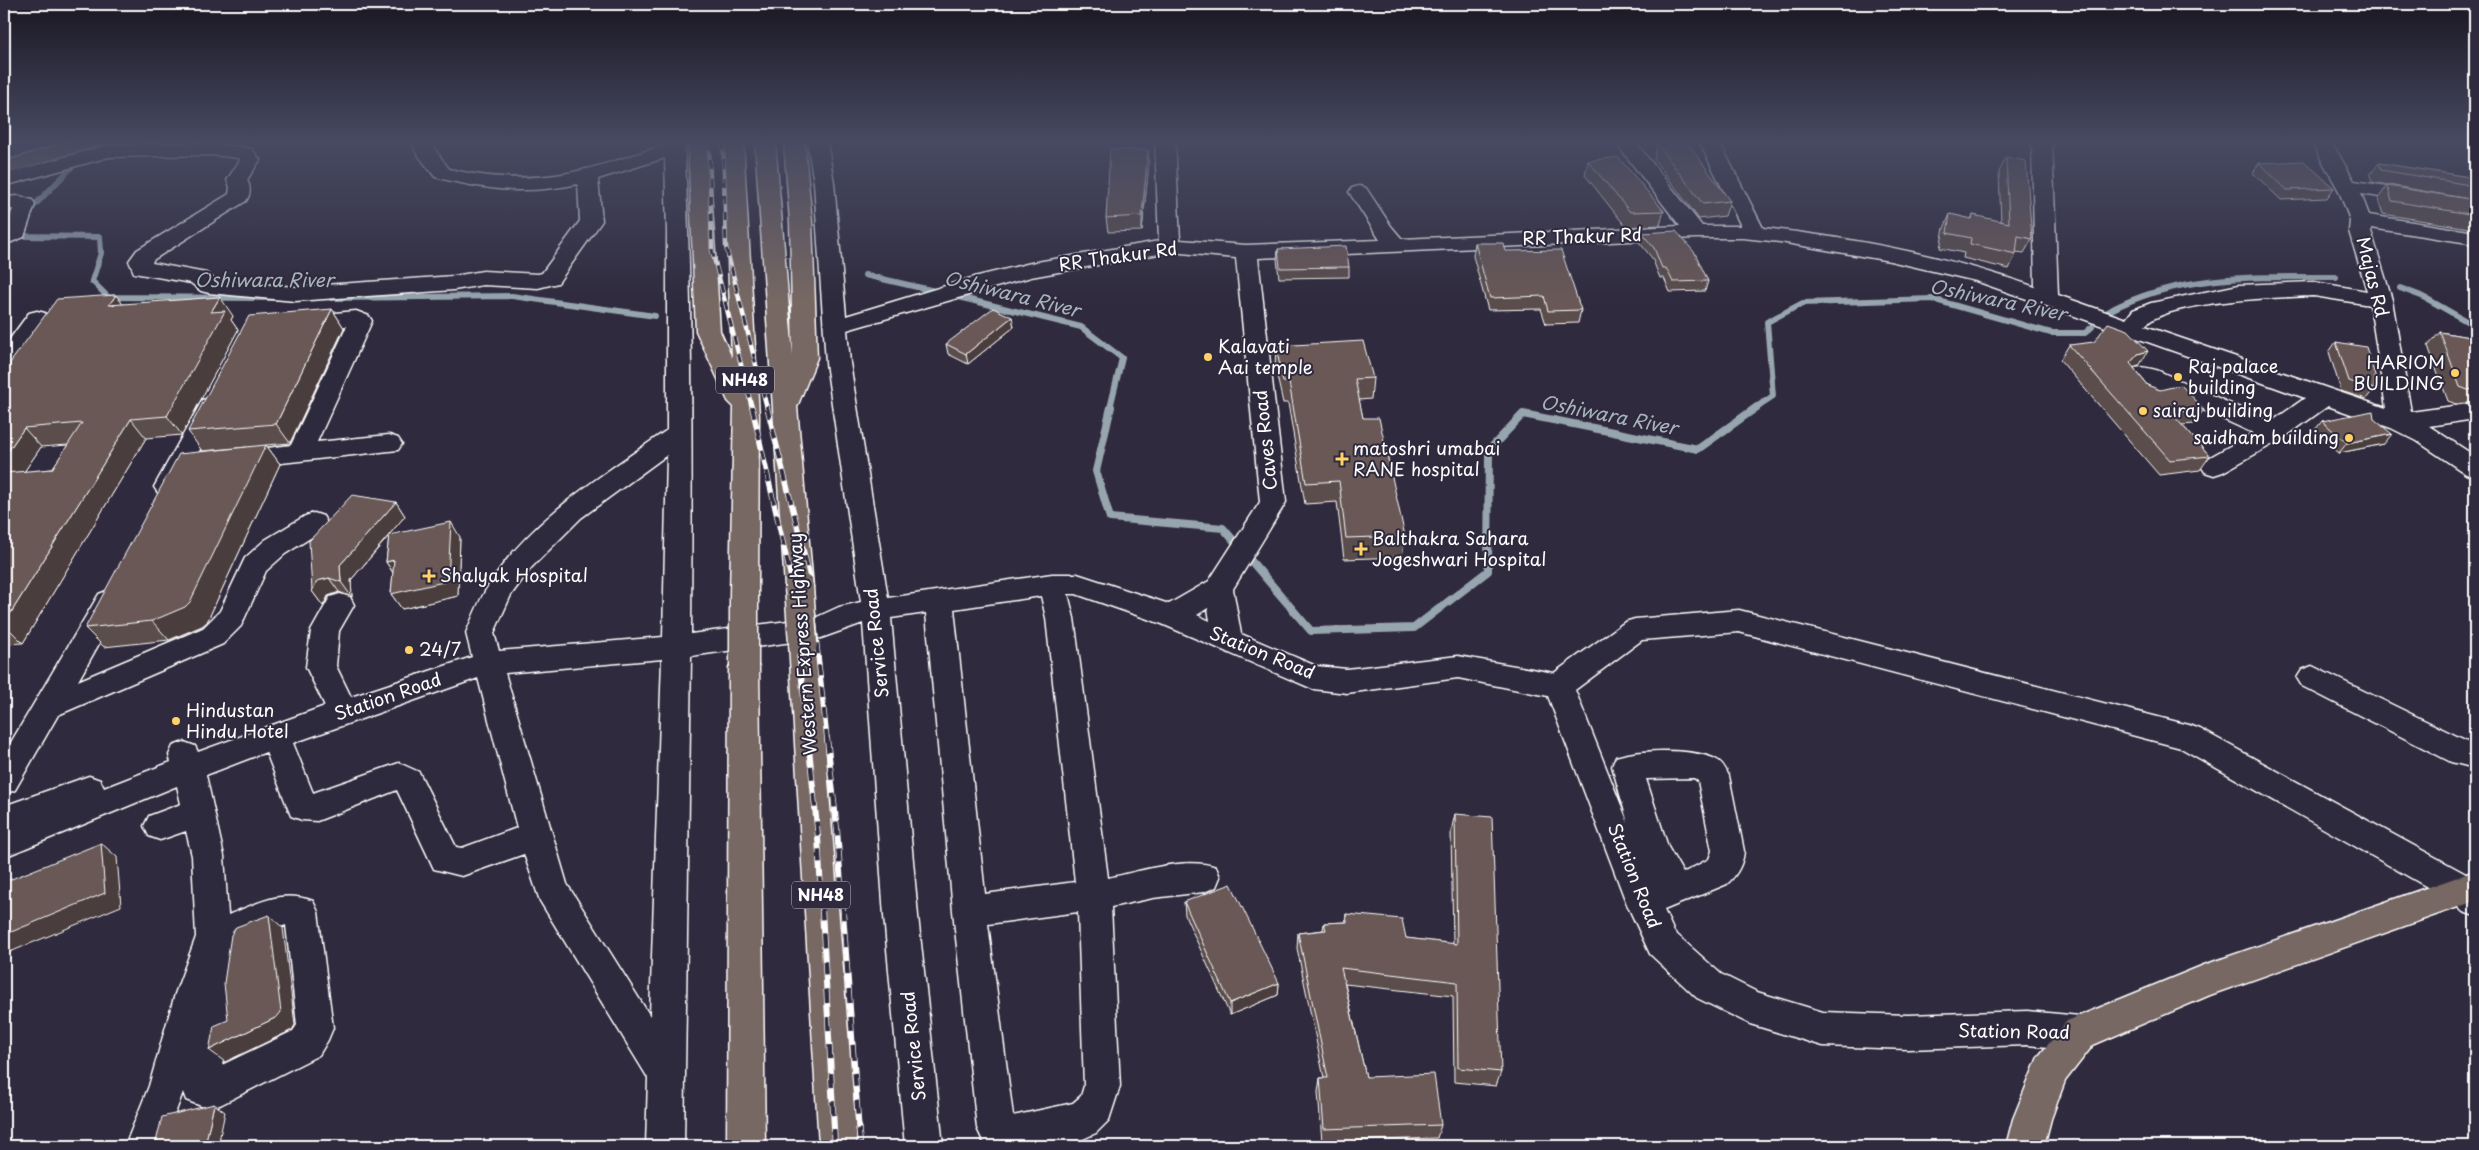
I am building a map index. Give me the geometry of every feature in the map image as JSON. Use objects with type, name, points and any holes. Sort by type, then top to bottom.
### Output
[{"type":"main road","points":[[701,195],[708,331],[747,416]]},
{"type":"main road","name":"NH48","points":[[736,195],[747,416],[744,595],[746,1146]]},
{"type":"main road","name":"Western Express Highway","points":[[769,195],[838,1146]]},
{"type":"main road","points":[[785,410],[805,358],[799,195]]},
{"type":"main road","name":"Station Road","points":[[2080,1033],[2204,981],[2472,892]]},
{"type":"main road","points":[[2025,1146],[2032,1119],[2051,1070],[2080,1033]]},
{"type":"street","points":[[239,195],[145,255],[140,261],[142,268],[198,278],[209,286],[295,294],[454,283],[483,278],[538,281],[550,278],[590,221],[589,195]]},
{"type":"street","points":[[665,1146],[677,641],[679,434],[676,195]]},
{"type":"street","name":"Service Road","points":[[825,195],[839,373],[862,612],[900,916],[924,1146]]},
{"type":"street","points":[[1168,195],[1170,246]]},
{"type":"street","points":[[1361,195],[1383,230],[1396,245]]},
{"type":"street","points":[[1667,195],[1696,232]]},
{"type":"street","points":[[1736,195],[1755,233]]},
{"type":"street","points":[[2044,195],[2047,300]]},
{"type":"street","name":"Majas Rd","points":[[2356,195],[2361,220],[2360,231],[2381,300],[2400,422]]},
{"type":"street","points":[[2387,195],[2475,210]]},
{"type":"street","points":[[2395,195],[2475,206]]},
{"type":"street","points":[[4,203],[19,202],[25,204],[16,232],[4,239]]},
{"type":"street","points":[[2361,220],[2475,238]]},
{"type":"street","name":"RR Thakur Rd","points":[[836,326],[986,281],[1031,270],[1170,246],[1246,252],[1696,232],[1755,233],[1890,254],[1983,276],[2189,357]]},
{"type":"street","name":"Caves Road","points":[[1172,616],[1225,577],[1273,502],[1246,252]]},
{"type":"street","points":[[2122,332],[2141,315],[2159,308],[2239,292],[2314,289],[2381,300]]},
{"type":"street","points":[[4,363],[36,318]]},
{"type":"street","points":[[279,323],[356,318],[361,321],[300,453]]},
{"type":"street","points":[[2189,357],[2325,396],[2400,422],[2426,435],[2475,468]]},
{"type":"street","points":[[2189,357],[2277,398]]},
{"type":"street","points":[[158,506],[220,388]]},
{"type":"street","points":[[2175,388],[2273,433]]},
{"type":"street","points":[[2214,466],[2273,433],[2325,396]]},
{"type":"street","points":[[2400,422],[2475,411]]},
{"type":"street","points":[[667,1075],[552,890],[534,836],[480,633],[499,591],[521,561],[572,511],[679,434]]},
{"type":"street","points":[[180,464],[390,444]]},
{"type":"street","points":[[48,706],[213,636],[231,618],[254,565],[275,547],[314,523]]},
{"type":"street","points":[[1225,577],[1228,640]]},
{"type":"street","points":[[4,781],[96,625],[118,582]]},
{"type":"street","points":[[939,600],[970,911],[996,1128],[1006,1136],[1083,1120],[1096,1107],[1102,1086],[1094,894],[1060,618],[1052,584]]},
{"type":"street","name":"Station Road","points":[[4,843],[186,762],[486,656],[677,641],[821,627],[862,612],[1052,584],[1077,584],[1172,616],[1313,677],[1347,681],[1458,667],[1560,686],[1643,902],[1662,943],[1709,986],[1750,1007],[1823,1029],[1908,1032],[2027,1028],[2080,1033]]},
{"type":"street","points":[[340,605],[325,631],[321,667],[340,706]]},
{"type":"street","points":[[1560,686],[1635,630],[1739,621],[2189,738],[2472,892]]},
{"type":"street","points":[[2312,678],[2462,753],[2475,756]]},
{"type":"street","name":"Station Road","points":[[4,820],[186,762],[276,737],[340,706]]},
{"type":"street","points":[[276,737],[302,806],[317,807],[399,776],[408,781],[446,859],[462,862],[534,836]]},
{"type":"street","points":[[144,1146],[167,1086],[206,994],[227,944],[237,927],[284,910],[301,912],[315,1028],[306,1043],[209,1091],[199,1087],[206,994],[213,937],[208,856],[186,762]]},
{"type":"street","points":[[1592,769],[1627,766],[1695,765],[1708,770],[1713,776],[1728,851],[1727,862],[1720,870],[1676,890],[1643,902]]},
{"type":"street","points":[[1627,766],[1653,852],[1676,890]]},
{"type":"street","points":[[160,826],[184,817],[200,816]]},
{"type":"street","points":[[970,911],[1204,877]]},
{"type":"building","points":[[1107,195],[1144,195],[1142,216],[1106,218]]},
{"type":"building","points":[[1616,195],[1650,195],[1664,211],[1630,212]]},
{"type":"building","points":[[1696,195],[1725,195],[1730,201],[1703,204]]},
{"type":"building","points":[[2008,195],[2029,195],[2032,239],[2018,236],[2016,254],[1970,244],[1971,238],[1947,233],[1950,214],[1972,219],[1973,215],[2009,223]]},
{"type":"building","points":[[2390,195],[2441,195],[2475,200],[2475,215],[2392,201]]},
{"type":"building","points":[[1676,231],[1695,253],[1708,281],[1673,282],[1666,268],[1662,268],[1654,248],[1642,233]]},
{"type":"building","points":[[1475,243],[1503,243],[1505,251],[1561,250],[1581,310],[1548,311],[1544,296],[1490,298]]},
{"type":"building","points":[[1346,246],[1349,267],[1280,268],[1278,249]]},
{"type":"building","points":[[116,295],[109,305],[220,297],[211,312],[225,311],[167,416],[131,419],[4,624],[4,473],[52,469],[82,423],[24,428],[4,457],[4,371],[57,299]]},
{"type":"building","points":[[993,308],[1012,317],[966,354],[946,344]]},
{"type":"building","points":[[332,309],[276,424],[188,431],[249,316]]},
{"type":"building","points":[[2108,323],[2128,330],[2148,351],[2138,354],[2130,363],[2147,385],[2160,390],[2181,385],[2204,409],[2171,413],[2210,456],[2170,460],[2069,345],[2094,342]]},
{"type":"building","points":[[2440,332],[2475,338],[2475,389],[2468,390],[2460,387]]},
{"type":"building","points":[[1363,341],[1373,378],[1355,379],[1363,418],[1379,418],[1405,536],[1346,538],[1339,481],[1306,483],[1289,382],[1283,382],[1276,346]]},
{"type":"building","points":[[2336,342],[2366,347],[2375,375],[2374,389],[2349,381]]},
{"type":"building","points":[[2373,411],[2374,419],[2392,434],[2347,443],[2322,421]]},
{"type":"building","points":[[266,445],[190,602],[185,607],[152,621],[85,628],[179,454]]},
{"type":"building","points":[[352,495],[396,502],[340,565],[341,582],[329,578],[317,581],[312,591],[309,541]]},
{"type":"building","points":[[451,522],[448,581],[391,594],[394,560],[386,562],[389,535]]},
{"type":"building","points":[[1455,814],[1492,817],[1501,1072],[1458,1068],[1457,982],[1341,968],[1366,1077],[1434,1074],[1441,1125],[1324,1129],[1320,1078],[1328,1078],[1298,933],[1326,930],[1324,923],[1347,922],[1346,914],[1402,919],[1406,938],[1457,944]]},
{"type":"building","points":[[101,843],[105,893],[4,935],[4,882]]},
{"type":"building","points":[[1231,884],[1279,983],[1230,1003],[1184,902]]},
{"type":"building","points":[[269,915],[281,1012],[277,1017],[209,1050],[214,1026],[228,1020],[224,983],[231,935],[236,927]]},
{"type":"building","points":[[214,1104],[205,1146],[155,1146],[162,1117]]},
{"type":"waterway","name":"Oshiwara River","points":[[28,212],[45,195]]},
{"type":"waterway","name":"Oshiwara River","points":[[23,228],[24,236],[100,237],[101,253],[92,281],[108,297],[277,298]]},
{"type":"waterway","name":"Oshiwara River","points":[[865,275],[939,292]]},
{"type":"waterway","name":"Oshiwara River","points":[[2109,311],[2136,299],[2192,284],[2248,278],[2336,277]]},
{"type":"waterway","name":"Oshiwara River","points":[[2400,288],[2424,297],[2475,326]]},
{"type":"waterway","name":"Oshiwara River","points":[[950,295],[1081,327],[1122,358],[1110,408]]},
{"type":"waterway","name":"Oshiwara River","points":[[331,298],[512,296],[655,316]]},
{"type":"waterway","name":"Oshiwara River","points":[[1755,408],[1773,396],[1767,322],[1803,303],[1932,299],[2051,333],[2085,333],[2092,327]]},
{"type":"waterway","name":"Oshiwara River","points":[[1111,407],[1096,471],[1110,518],[1223,528],[1311,631],[1414,628],[1488,571],[1489,450],[1523,414],[1698,449],[1757,407]]},
{"type":"railway","points":[[710,195],[712,250],[752,408]]},
{"type":"railway","points":[[725,195],[726,247],[767,408]]},
{"type":"railway","points":[[752,407],[791,578],[808,739]]},
{"type":"railway","points":[[767,407],[809,573],[827,739]]},
{"type":"railway","points":[[808,738],[818,837],[835,1146]]},
{"type":"railway","points":[[827,738],[837,829],[860,1146]]},
{"type":"place","name":"Kalavati Aai temple","points":[[1208,357]]},
{"type":"place","name":"HARIOM BUILDING","points":[[2455,373]]},
{"type":"place","name":"Raj palace building","points":[[2178,377]]},
{"type":"place","name":"sairaj building","points":[[2143,411]]},
{"type":"place","name":"saidham building","points":[[2349,438]]},
{"type":"place","name":"matoshri umabai RANE hospital","points":[[1342,459]]},
{"type":"place","name":"Balthakra Sahara Jogeshwari Hospital","points":[[1361,549]]},
{"type":"place","name":"Shalyak Hospital","points":[[429,576]]},
{"type":"place","name":"24/7","points":[[409,650]]},
{"type":"place","name":"Hindustan Hindu Hotel","points":[[176,721]]}]
